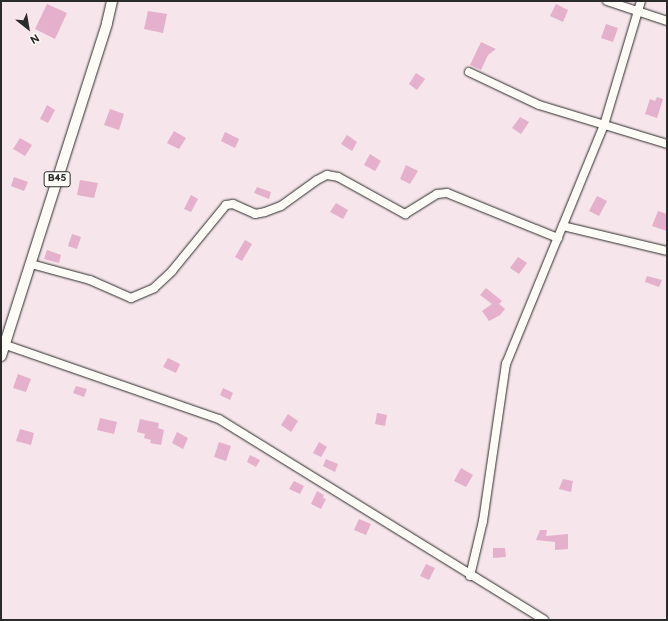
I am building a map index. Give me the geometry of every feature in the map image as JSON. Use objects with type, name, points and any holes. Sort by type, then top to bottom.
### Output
[{"type":"main road","name":"B45","points":[[1,356],[107,23],[112,1]]},
{"type":"street","points":[[607,1],[667,21]]},
{"type":"street","points":[[470,576],[483,521],[506,364],[604,125],[641,1]]},
{"type":"street","points":[[469,72],[539,105],[667,144]]},
{"type":"street","points":[[30,264],[90,280],[130,298],[154,288],[172,271],[226,205],[233,204],[255,214],[265,212],[281,206],[317,180],[327,175],[338,177],[405,214],[436,194],[447,193],[558,238]]},
{"type":"street","points":[[563,226],[667,251]]},
{"type":"street","points":[[6,344],[219,419],[470,576],[544,620]]},
{"type":"building","points":[[47,4],[67,13],[55,39],[35,29]]},
{"type":"building","points":[[556,4],[568,10],[563,22],[550,16]]},
{"type":"building","points":[[148,11],[167,14],[163,33],[144,29]]},
{"type":"building","points":[[606,24],[618,28],[613,42],[601,38]]},
{"type":"building","points":[[481,42],[496,49],[488,55],[481,70],[470,65]]},
{"type":"building","points":[[416,73],[425,79],[417,90],[409,84]]},
{"type":"building","points":[[657,97],[663,99],[657,118],[645,114],[650,99],[655,101]]},
{"type":"building","points":[[47,105],[55,110],[48,123],[40,119]]},
{"type":"building","points":[[110,109],[124,114],[119,130],[104,125]]},
{"type":"building","points":[[520,117],[529,122],[521,134],[512,128]]},
{"type":"building","points":[[174,131],[186,138],[179,149],[167,143]]},
{"type":"building","points":[[225,132],[239,139],[235,148],[221,141]]},
{"type":"building","points":[[347,135],[357,142],[352,151],[341,144]]},
{"type":"building","points":[[20,138],[32,145],[25,156],[13,149]]},
{"type":"building","points":[[370,154],[381,161],[375,171],[364,165]]},
{"type":"building","points":[[406,165],[418,171],[410,184],[400,179]]},
{"type":"building","points":[[14,177],[28,182],[24,191],[11,186]]},
{"type":"building","points":[[80,180],[98,183],[94,198],[77,195]]},
{"type":"building","points":[[257,187],[271,192],[269,199],[254,193]]},
{"type":"building","points":[[191,195],[198,199],[191,212],[184,209]]},
{"type":"building","points":[[597,196],[607,201],[599,216],[589,211]]},
{"type":"building","points":[[336,203],[348,210],[343,219],[330,212]]},
{"type":"building","points":[[658,211],[667,214],[667,231],[652,226]]},
{"type":"building","points":[[72,234],[81,237],[77,249],[68,246]]},
{"type":"building","points":[[245,240],[252,244],[242,261],[235,257]]},
{"type":"building","points":[[47,250],[61,255],[59,263],[44,259]]},
{"type":"building","points":[[518,257],[527,263],[519,274],[510,268]]},
{"type":"building","points":[[647,276],[662,280],[659,287],[645,282]]},
{"type":"building","points":[[486,288],[502,301],[499,304],[505,309],[500,315],[489,321],[482,311],[492,304],[480,295]]},
{"type":"building","points":[[168,358],[180,364],[176,373],[163,367]]},
{"type":"building","points":[[18,374],[31,379],[26,392],[13,388]]},
{"type":"building","points":[[76,386],[87,389],[84,397],[73,393]]},
{"type":"building","points":[[223,388],[233,393],[230,400],[220,395]]},
{"type":"building","points":[[377,413],[387,415],[385,426],[375,424]]},
{"type":"building","points":[[288,414],[298,421],[291,432],[281,425]]},
{"type":"building","points":[[100,418],[117,422],[114,434],[97,430]]},
{"type":"building","points":[[140,419],[159,423],[158,428],[164,430],[161,445],[150,443],[151,440],[144,438],[145,434],[137,432]]},
{"type":"building","points":[[20,429],[34,433],[31,445],[16,441]]},
{"type":"building","points":[[177,432],[188,438],[183,449],[172,443]]},
{"type":"building","points":[[219,442],[231,446],[226,461],[214,457]]},
{"type":"building","points":[[319,442],[327,447],[321,457],[313,453]]},
{"type":"building","points":[[250,455],[260,460],[256,467],[247,462]]},
{"type":"building","points":[[326,459],[338,464],[335,472],[323,466]]},
{"type":"building","points":[[461,468],[473,475],[466,487],[454,481]]},
{"type":"building","points":[[563,479],[573,481],[571,492],[559,489]]},
{"type":"building","points":[[294,481],[304,486],[300,494],[289,489]]},
{"type":"building","points":[[317,491],[324,495],[323,498],[326,499],[321,509],[311,504]]},
{"type":"building","points":[[359,519],[371,524],[366,535],[354,530]]},
{"type":"building","points":[[540,530],[547,530],[546,536],[568,534],[568,549],[555,550],[555,542],[536,540]]},
{"type":"building","points":[[493,548],[505,548],[506,557],[493,558]]},
{"type":"building","points":[[426,564],[435,568],[429,580],[420,576]]}]
